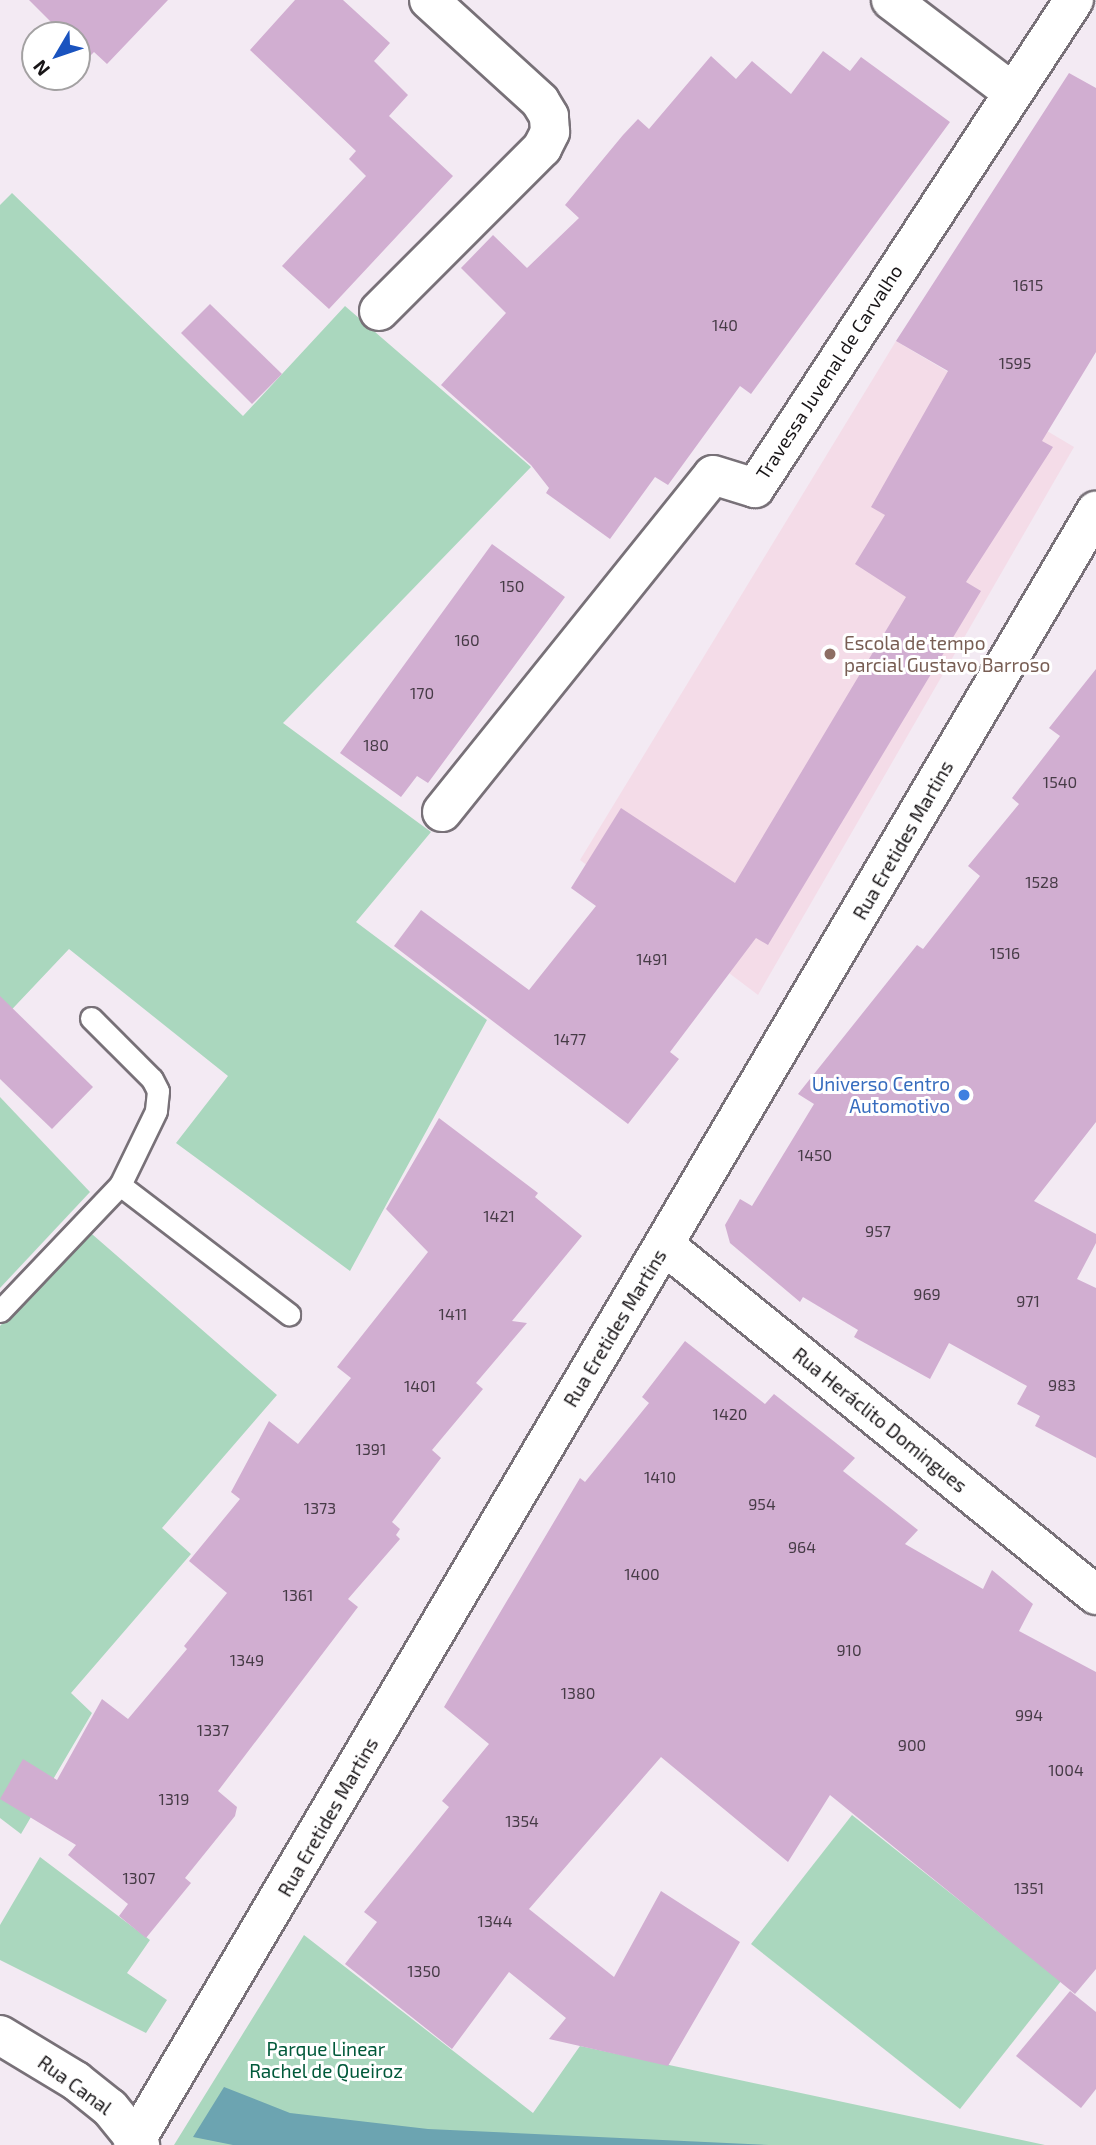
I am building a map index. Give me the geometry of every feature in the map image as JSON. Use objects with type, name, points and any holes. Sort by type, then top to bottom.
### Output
[{"type":"street","points":[[379,311],[542,148],[550,132],[549,116],[540,101],[429,0]]},
{"type":"street","points":[[891,0],[1011,91]]},
{"type":"street","name":"Travessa Juvenal de Carvalho","points":[[442,812],[713,475],[755,488],[1011,91],[1074,0]]},
{"type":"street","name":"Rua Eretides Martins","points":[[137,2143],[664,1245],[1086,551],[1096,510]]},
{"type":"street","name":"Rua Heráclito Domingues","points":[[664,1245],[1096,1595]]},
{"type":"street","name":"Rua Canal","points":[[0,2035],[76,2081],[110,2108],[137,2143]]},
{"type":"lane","points":[[0,1311],[120,1185],[156,1111],[158,1091],[152,1079],[91,1018]]},
{"type":"lane","points":[[120,1185],[289,1314]]},
{"type":"shaded area","name":"Escola de tempo parcial Gustavo Barroso","points":[[896,341],[1074,447],[758,995],[580,860]]},
{"type":"green space","points":[[12,193],[243,416],[345,306],[531,467],[283,723],[431,832],[356,922],[487,1020],[350,1271],[176,1143],[228,1076],[69,949],[0,1022],[0,205]]},
{"type":"green space","points":[[0,1097],[90,1192],[0,1288]]},
{"type":"green space","points":[[85,1228],[277,1395],[162,1528],[191,1554],[71,1693],[92,1713],[21,1834],[0,1818],[0,1326]]},
{"type":"green space","points":[[852,1815],[1061,1981],[960,2109],[751,1944]]},
{"type":"green space","points":[[40,1857],[150,1940],[127,1973],[167,2000],[146,2033],[0,1960],[0,1925]]},
{"type":"green space","name":"Parque Linear Rachel de Queiroz","points":[[304,1935],[533,2113],[580,2046],[1045,2145],[174,2145]]},
{"type":"water","points":[[224,2087],[290,2113],[428,2129],[769,2145],[233,2145],[193,2137]]},
{"type":"building","points":[[29,0],[168,0],[107,64],[94,52],[91,55],[91,21],[50,21]]},
{"type":"building","points":[[295,0],[343,0],[390,43],[374,61],[408,95],[389,116],[453,176],[329,309],[282,266],[366,176],[349,159],[356,151],[250,50]]},
{"type":"building","points":[[823,51],[850,71],[861,57],[950,122],[751,394],[740,386],[668,485],[655,477],[610,539],[546,493],[549,488],[531,465],[441,385],[506,313],[461,268],[493,235],[527,268],[579,218],[565,205],[623,135],[638,119],[649,129],[711,56],[736,79],[752,61],[791,94]]},
{"type":"building","points":[[1069,73],[1096,88],[1096,352],[1042,441],[1053,447],[966,582],[981,591],[768,945],[756,938],[670,1052],[679,1059],[628,1124],[394,946],[421,910],[529,990],[596,906],[571,888],[621,808],[735,883],[906,597],[855,564],[885,515],[871,507],[948,371],[896,341]]},
{"type":"building","points":[[210,304],[282,374],[252,404],[181,333]]},
{"type":"building","points":[[492,544],[565,597],[428,783],[417,776],[401,797],[340,753]]},
{"type":"building","points":[[1096,669],[1096,1122],[1034,1201],[1096,1234],[1096,1243],[1077,1279],[1096,1288],[1096,1458],[1035,1426],[1040,1416],[1017,1404],[1027,1386],[949,1343],[930,1379],[854,1337],[858,1330],[803,1297],[800,1302],[730,1243],[725,1225],[740,1199],[752,1206],[814,1104],[798,1094],[917,945],[923,949],[980,876],[968,866],[1019,804],[1012,798],[1060,736],[1049,728]]},
{"type":"building","points":[[0,996],[93,1087],[52,1129],[0,1079]]},
{"type":"building","points":[[439,1118],[538,1193],[535,1197],[582,1236],[512,1321],[527,1323],[476,1383],[483,1389],[432,1450],[441,1458],[392,1522],[400,1529],[396,1535],[400,1539],[348,1599],[358,1607],[218,1791],[237,1807],[235,1816],[185,1878],[191,1883],[146,1938],[119,1916],[128,1904],[68,1855],[76,1845],[0,1799],[23,1759],[57,1780],[102,1699],[128,1719],[187,1649],[184,1646],[227,1593],[189,1561],[240,1499],[231,1492],[269,1421],[298,1444],[351,1378],[337,1367],[428,1252],[386,1209]]},
{"type":"building","points":[[685,1341],[765,1404],[774,1394],[855,1458],[843,1471],[918,1530],[905,1544],[983,1589],[992,1570],[1033,1604],[1019,1631],[1096,1672],[1096,1969],[1075,1994],[830,1795],[788,1862],[661,1757],[529,1909],[614,1977],[661,1891],[740,1942],[668,2066],[549,2039],[566,2018],[509,1972],[452,2049],[345,1964],[377,1922],[364,1912],[449,1807],[442,1801],[489,1744],[444,1707],[580,1478],[585,1482],[649,1403],[642,1397]]},
{"type":"building","points":[[1070,1991],[1096,2012],[1096,2089],[1081,2108],[1016,2056]]},
{"type":"place","name":"Escola de tempo parcial Gustavo Barroso","points":[[830,654]]},
{"type":"place","name":"Universo Centro Automotivo","points":[[964,1095]]}]
